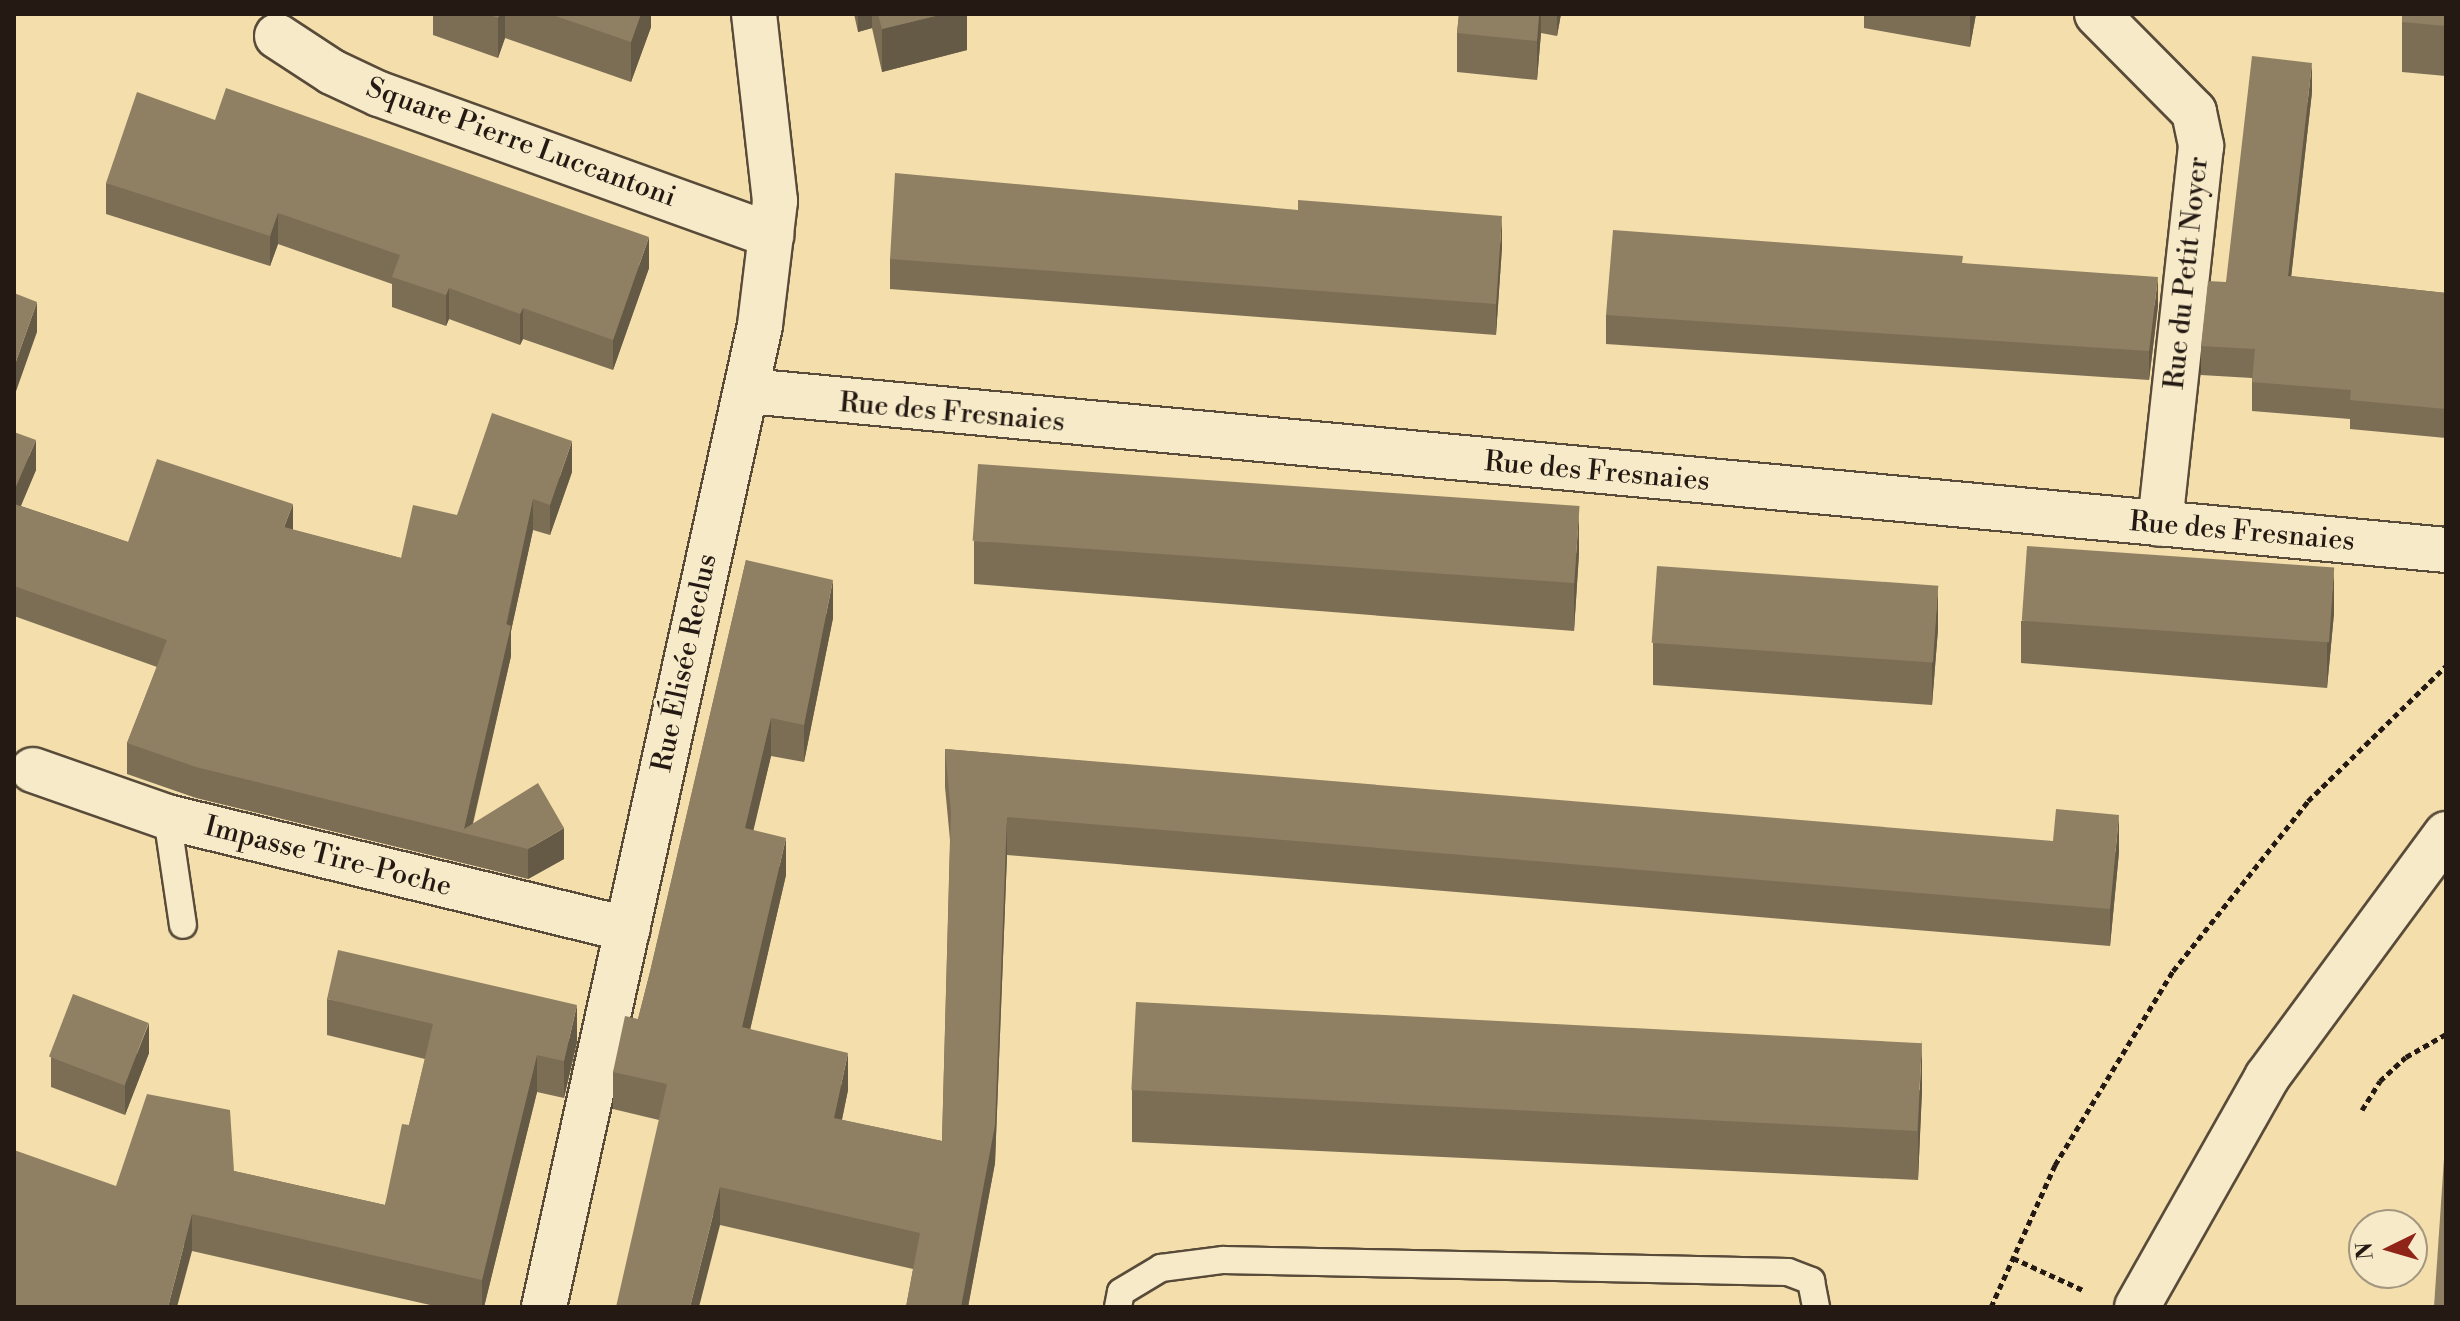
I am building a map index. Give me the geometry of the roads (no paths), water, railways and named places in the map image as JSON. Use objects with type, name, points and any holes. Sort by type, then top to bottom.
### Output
[{"type":"street","name":"Rue Élisée Reclus","points":[[544,1307],[748,391],[775,201],[754,14]]},
{"type":"street","name":"Rue du Petit Noyer","points":[[2097,14],[2194,112],[2201,146],[2160,524]]},
{"type":"street","name":"Square Pierre Luccantoni","points":[[277,36],[332,72],[379,94],[771,235]]},
{"type":"street","name":"Rue des Fresnaies","points":[[748,391],[2446,550]]},
{"type":"street","name":"Impasse Tire-Poche","points":[[33,770],[167,817],[628,929]]},
{"type":"street","points":[[2137,1307],[2267,1077],[2446,834]]},
{"type":"lane","points":[[167,817],[183,925]]},
{"type":"lane","points":[[1118,1307],[1121,1292],[1161,1268],[1223,1260],[1788,1272],[1811,1281],[1816,1307]]}]
